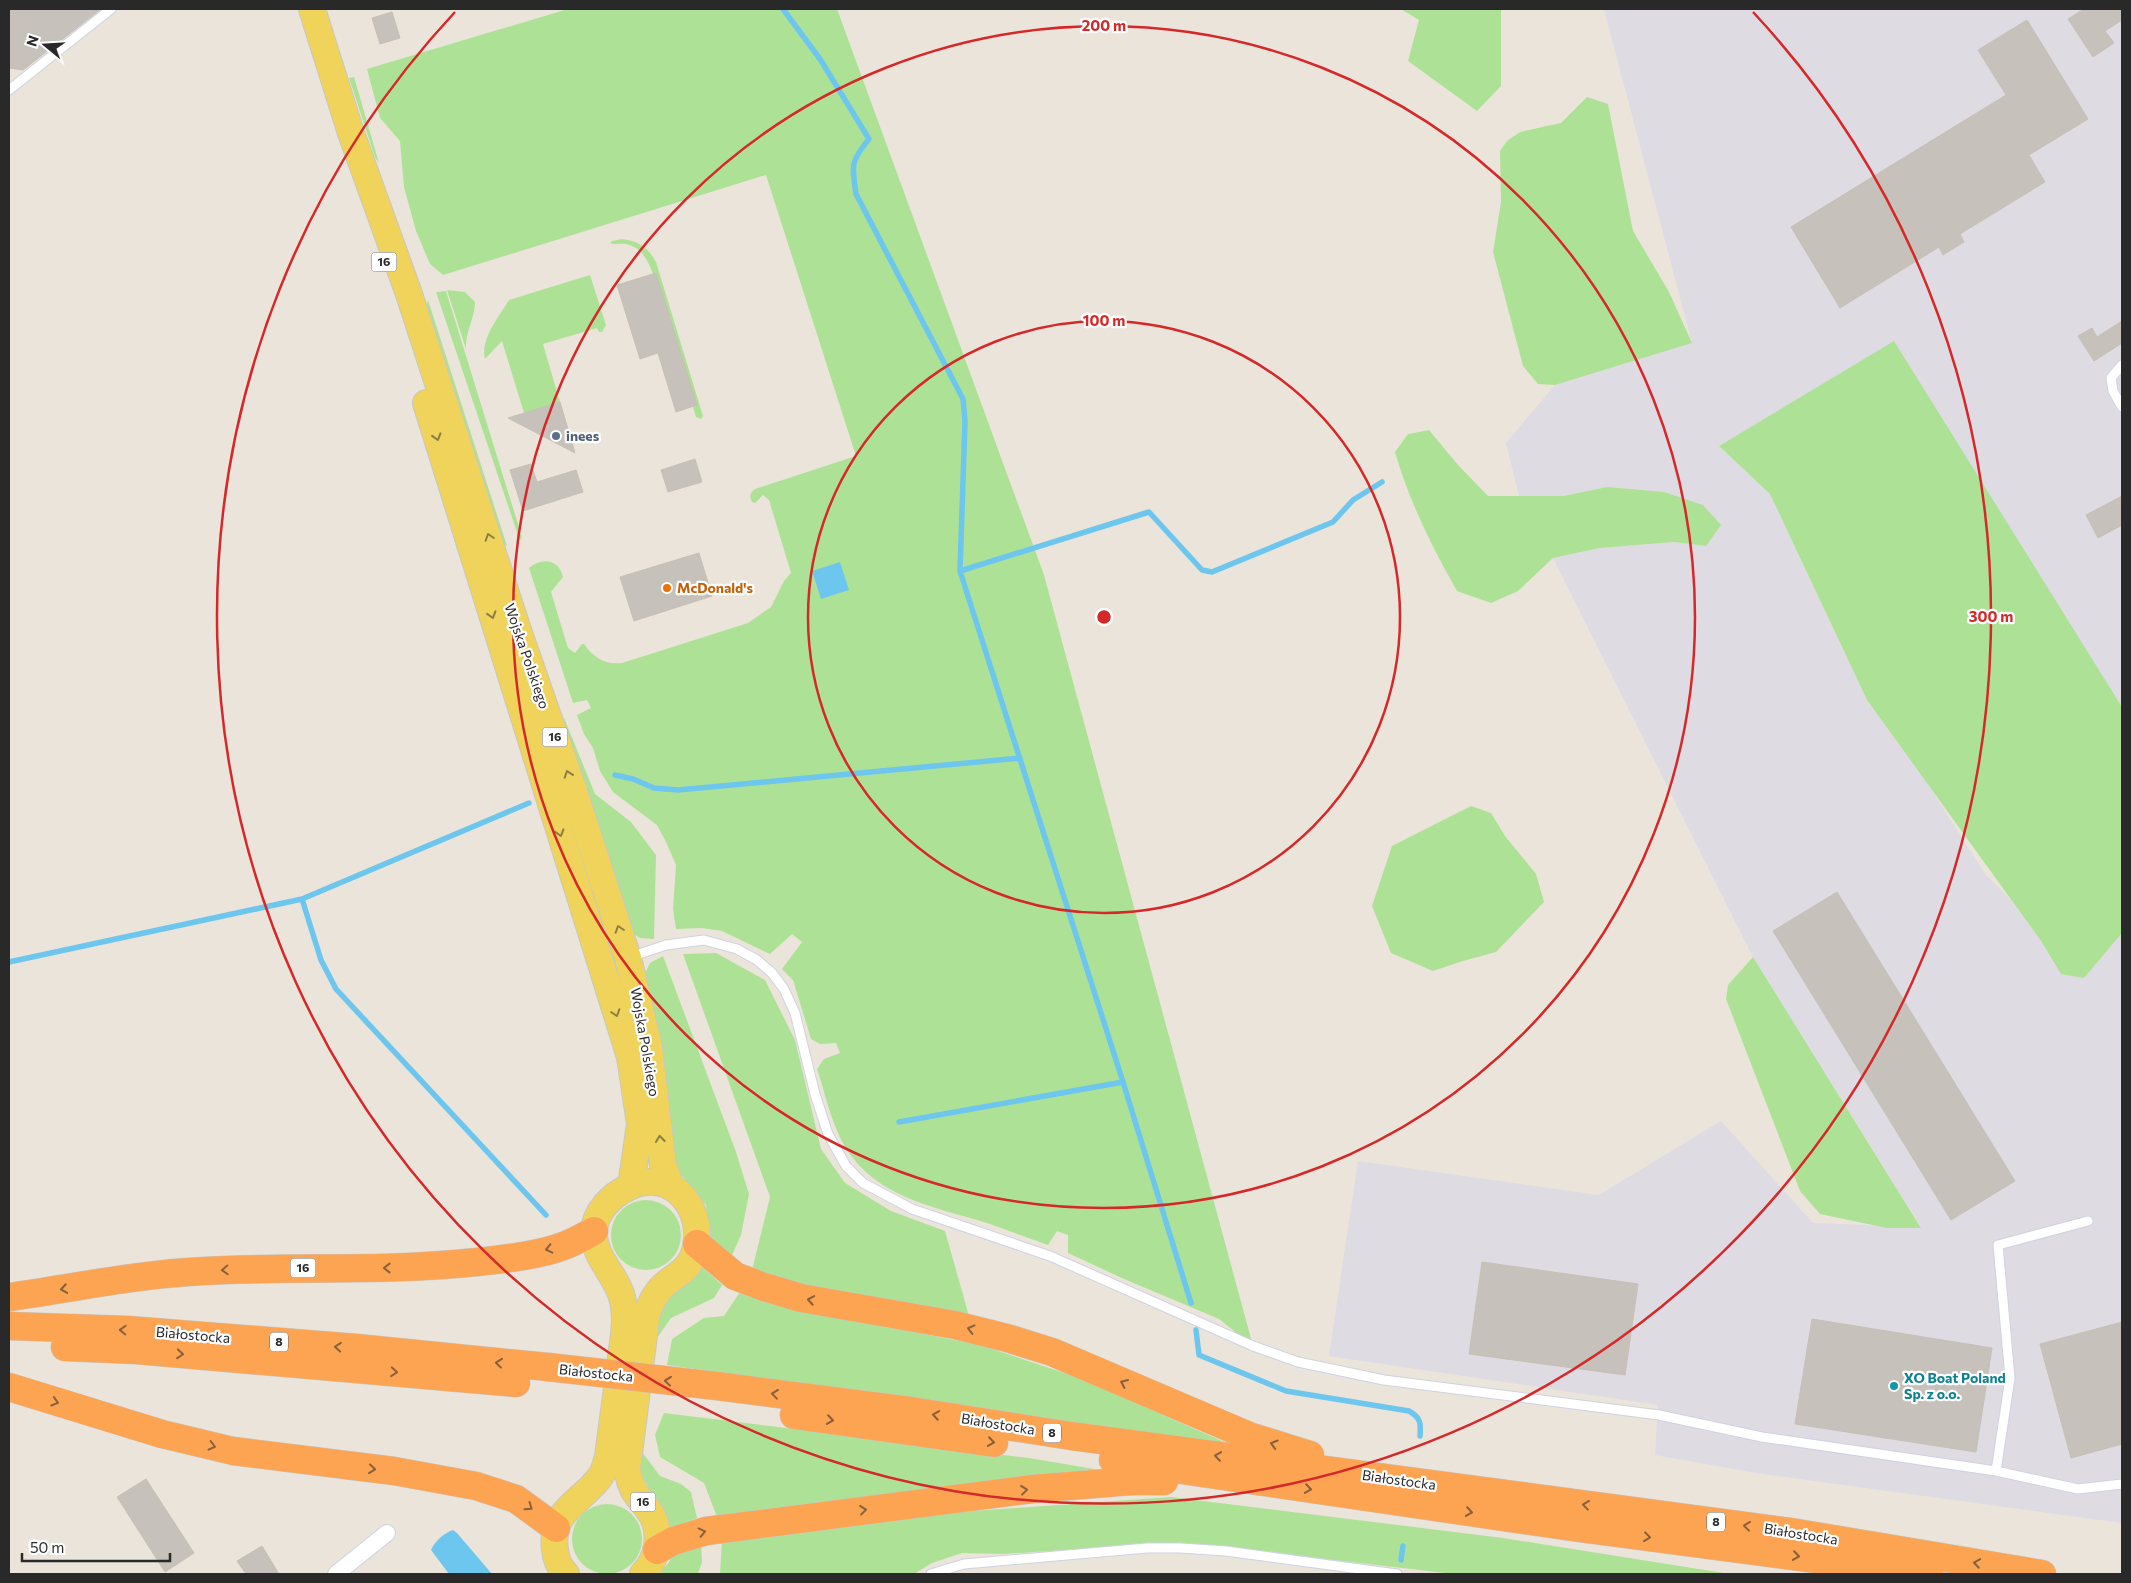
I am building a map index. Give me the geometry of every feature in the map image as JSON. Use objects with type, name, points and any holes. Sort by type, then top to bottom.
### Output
[{"type":"highway","name":"16","points":[[9,1297],[147,1276],[202,1271],[263,1268],[404,1268],[479,1261],[505,1258],[566,1245],[594,1231]]},
{"type":"highway","points":[[697,1244],[735,1276],[764,1287],[801,1298],[955,1325],[1034,1346],[1079,1363],[1249,1436],[1388,1479]]},
{"type":"highway","name":"Białostocka","points":[[9,1326],[138,1331],[357,1348],[547,1377]]},
{"type":"highway","name":"Białostocka","points":[[9,1344],[547,1377],[715,1395],[911,1411],[1071,1436],[1791,1532],[2042,1574]]},
{"type":"highway","points":[[9,1387],[162,1434],[233,1451],[394,1471],[476,1486],[516,1498],[556,1528]]},
{"type":"highway","name":"Białostocka","points":[[715,1395],[929,1433],[1243,1480],[1579,1528],[1929,1574]]},
{"type":"highway","points":[[657,1550],[673,1541],[706,1530],[1022,1490],[1132,1481],[1243,1480]]},
{"type":"main road","name":"Wojska Polskiego","points":[[312,9],[351,133],[409,294],[487,566],[517,627],[574,791],[615,962],[637,1099],[640,1124],[631,1186]]},
{"type":"main road","name":"Wojska Polskiego","points":[[615,962],[649,1047],[663,1165],[671,1186]]},
{"type":"main road","points":[[594,1231],[597,1218],[606,1202],[618,1193],[644,1182],[657,1181],[671,1186]]},
{"type":"main road","name":"16","points":[[566,1574],[556,1558],[554,1545],[556,1528],[562,1513],[594,1485],[619,1455],[647,1312],[654,1297],[663,1286],[676,1278],[694,1256],[698,1230],[695,1213],[686,1199],[671,1186]]},
{"type":"main road","name":"16","points":[[594,1231],[596,1247],[600,1258],[618,1284],[625,1314],[619,1455],[627,1469],[636,1494],[654,1519],[657,1550]]},
{"type":"main road","points":[[643,1574],[650,1567],[657,1550]]},
{"type":"street","points":[[336,1574],[387,1533]]},
{"type":"lane","points":[[9,90],[110,9]]},
{"type":"lane","points":[[2122,365],[2111,378],[2113,390],[2122,407]]},
{"type":"lane","points":[[615,962],[666,945],[704,940],[737,949],[757,960],[772,973],[784,989],[795,1013],[815,1094],[828,1134],[846,1166],[863,1183],[912,1209],[1050,1256],[1253,1346],[1298,1362],[1384,1380],[1659,1415],[1762,1437],[1996,1471],[2078,1489],[2122,1484]]},
{"type":"lane","points":[[1996,1471],[2010,1378],[1998,1245],[2088,1221]]},
{"type":"lane","points":[[931,1574],[964,1564],[1147,1548],[1180,1548],[1226,1551],[1397,1574]]},
{"type":"shaded area","points":[[1604,9],[2122,9],[2122,707],[1894,344],[1719,446],[1770,494],[1867,700],[1927,783],[1985,874],[2010,899],[2041,941],[2061,974],[2122,933],[2122,1523],[1756,1473],[1655,1455],[1658,1405],[1329,1356],[1358,1161],[1599,1195],[1721,1121],[1813,1223],[1921,1227],[1753,957],[1553,558],[1600,548],[1674,542],[1706,546],[1607,487],[1563,496],[1519,496],[1506,443],[1555,385],[1692,343]]},
{"type":"green space","points":[[568,9],[837,9],[1044,575],[1253,1346],[1219,1319],[1068,1253],[1068,1235],[1057,1231],[1048,1245],[987,1223],[932,1207],[897,1193],[880,1183],[865,1172],[845,1147],[827,1103],[817,1069],[824,1059],[840,1053],[836,1043],[820,1044],[811,1039],[793,980],[782,969],[802,942],[792,934],[770,954],[722,931],[702,928],[676,929],[673,909],[676,865],[657,825],[613,792],[600,771],[593,748],[584,734],[577,715],[591,708],[587,700],[573,703],[529,568],[534,564],[544,561],[558,566],[563,577],[551,592],[568,648],[575,653],[584,644],[596,657],[605,662],[622,663],[748,623],[771,607],[784,581],[791,573],[769,500],[763,495],[755,503],[752,502],[751,493],[755,489],[856,456],[766,175],[443,275],[430,264],[416,231],[404,187],[400,141],[380,118],[367,69]]},
{"type":"green space","points":[[1401,9],[1501,9],[1501,86],[1477,111],[1408,61],[1419,20]]},
{"type":"green space","points":[[354,77],[379,163],[375,157],[349,78]]},
{"type":"green space","points":[[1587,97],[1608,104],[1633,231],[1669,292],[1692,343],[1555,385],[1538,384],[1523,366],[1493,252],[1501,202],[1500,151],[1507,141],[1520,132],[1561,123]]},
{"type":"green space","points":[[622,239],[633,241],[642,246],[650,252],[656,262],[703,416],[701,419],[696,417],[693,407],[696,405],[656,273],[653,274],[646,259],[636,248],[626,244],[610,243]]},
{"type":"green space","points":[[590,275],[606,325],[602,332],[599,332],[597,328],[543,344],[560,402],[524,413],[502,341],[485,359],[485,344],[491,328],[509,300]]},
{"type":"green space","points":[[447,290],[465,292],[475,302],[466,349]]},
{"type":"green space","points":[[446,291],[522,537],[520,541],[436,292]]},
{"type":"green space","points":[[428,300],[507,546],[500,541],[425,310]]},
{"type":"green space","points":[[1894,341],[2122,707],[2122,933],[2084,978],[2061,974],[2041,941],[1867,700],[1770,494],[1719,446]]},
{"type":"green space","points":[[1429,430],[1458,465],[1488,496],[1563,496],[1607,487],[1664,492],[1703,505],[1721,525],[1706,546],[1674,542],[1600,548],[1553,558],[1518,591],[1491,603],[1457,591],[1430,541],[1407,488],[1395,452],[1408,434]]},
{"type":"green space","points":[[564,718],[595,794],[631,822],[656,855],[654,939],[640,938],[629,931],[558,723]]},
{"type":"green space","points":[[1471,806],[1491,813],[1505,836],[1536,874],[1544,902],[1496,952],[1433,971],[1391,953],[1372,906],[1392,846]]},
{"type":"green space","points":[[716,953],[765,980],[795,1040],[821,1149],[845,1183],[891,1211],[945,1231],[969,1316],[792,1282],[752,1270],[770,1197],[683,954]]},
{"type":"green space","points":[[663,956],[736,1152],[749,1194],[741,1235],[729,1262],[710,1235],[706,1205],[674,1166],[642,979],[650,963]]},
{"type":"green space","points":[[1753,957],[1921,1228],[1887,1228],[1820,1214],[1800,1191],[1726,999],[1728,985]]},
{"type":"green space","points":[[646,1200],[659,1203],[671,1210],[678,1222],[681,1235],[678,1248],[671,1260],[659,1267],[646,1270],[633,1267],[621,1260],[614,1248],[611,1235],[614,1222],[621,1210],[633,1203]]},
{"type":"green space","points":[[701,1266],[722,1285],[714,1298],[671,1318],[650,1348],[657,1311],[672,1292]]},
{"type":"green space","points":[[740,1292],[980,1345],[1077,1377],[1247,1452],[1005,1413],[667,1365],[672,1339],[704,1318],[724,1316]]},
{"type":"green space","points":[[664,1413],[1029,1458],[1112,1472],[717,1517],[704,1483],[660,1457],[655,1435]]},
{"type":"green space","points":[[639,1448],[660,1476],[681,1484],[691,1492],[697,1518],[669,1529],[638,1468]]},
{"type":"green space","points":[[1171,1497],[1503,1538],[1730,1574],[1454,1574],[1214,1546],[1170,1543],[1003,1554],[962,1553],[932,1563],[914,1574],[720,1574],[722,1540],[972,1511]]},
{"type":"green space","points":[[607,1504],[620,1507],[632,1514],[639,1526],[642,1539],[639,1552],[632,1564],[620,1571],[607,1574],[594,1571],[582,1564],[575,1552],[572,1539],[575,1526],[582,1514],[594,1507]]},
{"type":"green space","points":[[701,1542],[702,1562],[698,1574],[660,1574],[677,1551]]},
{"type":"water","points":[[840,562],[849,590],[821,599],[812,571]]},
{"type":"water","points":[[453,1530],[492,1574],[449,1574],[431,1550],[440,1538]]},
{"type":"building","points":[[9,9],[101,9],[23,70],[9,68]]},
{"type":"building","points":[[2084,9],[2122,9],[2122,20],[2105,31],[2114,43],[2093,57],[2068,19]]},
{"type":"building","points":[[392,12],[400,38],[380,44],[372,18]]},
{"type":"building","points":[[2027,20],[2088,119],[2029,155],[2045,182],[1960,234],[1964,242],[1943,255],[1939,247],[1840,308],[1791,227],[2006,95],[1978,50]]},
{"type":"building","points":[[656,273],[697,405],[676,412],[658,353],[640,359],[617,285]]},
{"type":"building","points":[[2122,321],[2122,343],[2094,361],[2078,336],[2092,328],[2097,337]]},
{"type":"building","name":"inees","points":[[560,402],[575,453],[508,418]]},
{"type":"building","points":[[695,459],[702,482],[668,492],[661,470]]},
{"type":"building","points":[[531,464],[537,482],[576,470],[583,492],[523,511],[510,470]]},
{"type":"building","points":[[2122,496],[2122,525],[2098,538],[2086,515]]},
{"type":"building","name":"McDonald's","points":[[699,553],[712,596],[634,621],[620,577]]},
{"type":"building","points":[[1837,892],[2015,1181],[1951,1220],[1773,931]]},
{"type":"building","points":[[1482,1262],[1638,1284],[1625,1375],[1469,1354]]},
{"type":"building","name":"XO Boat Poland Sp. z o.o.","points":[[1812,1319],[1992,1348],[1976,1452],[1795,1424]]},
{"type":"building","points":[[2122,1322],[2122,1444],[2071,1458],[2040,1344]]},
{"type":"building","points":[[146,1479],[194,1553],[165,1572],[117,1497]]},
{"type":"building","points":[[262,1546],[279,1574],[246,1574],[237,1561]]},
{"type":"waterway","points":[[783,9],[820,59],[869,139],[855,159],[853,170],[856,194],[963,399],[965,421],[960,571],[1123,1082],[1191,1303]]},
{"type":"waterway","points":[[960,571],[1149,512],[1202,570],[1212,572],[1333,522],[1353,500],[1382,482]]},
{"type":"waterway","points":[[615,775],[633,779],[654,788],[678,790],[1020,758]]},
{"type":"waterway","points":[[9,962],[302,899],[529,803]]},
{"type":"waterway","points":[[302,899],[321,960],[336,989],[546,1215]]},
{"type":"waterway","points":[[899,1122],[1123,1082]]},
{"type":"waterway","points":[[1196,1330],[1199,1355],[1286,1391],[1409,1411],[1419,1421],[1420,1436]]},
{"type":"waterway","points":[[1401,1560],[1403,1546]]},
{"type":"place","name":"inees","points":[[556,436]]},
{"type":"place","name":"McDonald's","points":[[667,588]]},
{"type":"place","name":"XO Boat Poland Sp. z o.o.","points":[[1894,1386]]}]
